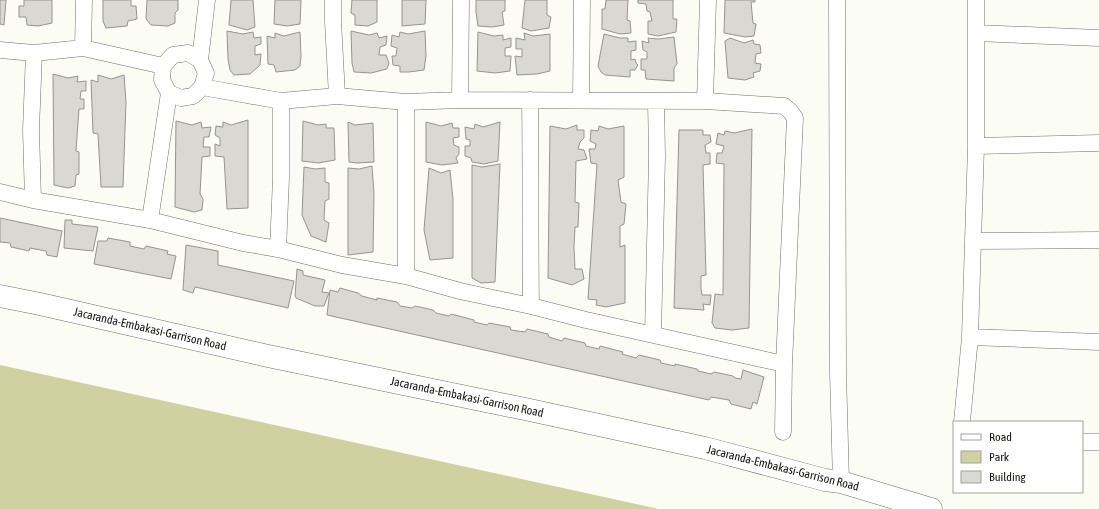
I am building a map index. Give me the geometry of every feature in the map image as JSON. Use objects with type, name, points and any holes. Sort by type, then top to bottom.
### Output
[{"type":"street","points":[[83,48],[84,0]]},
{"type":"street","points":[[200,60],[188,53],[173,55],[163,66],[162,80],[170,93],[181,98],[193,96],[202,87],[206,73],[200,60],[207,0]]},
{"type":"street","points":[[333,0],[332,21],[337,96]]},
{"type":"street","points":[[460,100],[461,0]]},
{"type":"street","points":[[581,100],[582,0]]},
{"type":"street","points":[[705,101],[708,0]]},
{"type":"street","points":[[837,0],[838,357],[841,482]]},
{"type":"street","points":[[962,421],[970,337],[976,146],[976,0]]},
{"type":"street","points":[[976,33],[1099,38]]},
{"type":"street","points":[[0,50],[34,53],[83,48],[163,66]]},
{"type":"street","points":[[33,200],[31,130],[34,53]]},
{"type":"street","points":[[202,87],[281,101],[337,96],[406,102],[460,100],[705,101],[784,106],[795,118],[784,364],[783,432]]},
{"type":"street","points":[[150,220],[170,93]]},
{"type":"street","points":[[530,100],[531,306]]},
{"type":"street","points":[[278,249],[281,178],[281,101]]},
{"type":"street","points":[[653,335],[656,101]]},
{"type":"street","points":[[406,102],[406,276]]},
{"type":"street","points":[[976,146],[1099,142]]},
{"type":"street","points":[[0,192],[33,200],[150,220],[342,265],[406,276],[460,291],[784,364]]},
{"type":"street","points":[[973,241],[1099,240]]},
{"type":"street","name":"Jacaranda-Embakasi-Garrison Road","points":[[0,296],[268,356],[705,448],[826,480],[841,482],[931,509]]},
{"type":"street","points":[[970,337],[1099,342]]},
{"type":"street","points":[[1083,442],[1099,442]]},
{"type":"green space","points":[[0,365],[659,509],[0,509]]},
{"type":"building","points":[[0,0],[6,0],[4,25],[0,24]]},
{"type":"building","points":[[24,0],[52,0],[52,23],[38,26],[27,25],[26,17],[19,17],[19,6],[24,6]]},
{"type":"building","points":[[103,0],[131,0],[131,6],[136,6],[137,19],[128,21],[127,26],[106,28],[103,21]]},
{"type":"building","points":[[147,0],[178,0],[178,10],[175,13],[175,23],[168,26],[151,25],[146,19]]},
{"type":"building","points":[[231,0],[253,0],[255,27],[247,30],[229,25]]},
{"type":"building","points":[[275,0],[301,0],[300,24],[287,26],[274,24]]},
{"type":"building","points":[[352,0],[377,0],[377,22],[368,26],[355,25],[355,15],[351,13]]},
{"type":"building","points":[[402,0],[426,0],[425,24],[402,26]]},
{"type":"building","points":[[476,0],[505,0],[505,11],[502,12],[504,25],[492,27],[478,26]]},
{"type":"building","points":[[525,0],[547,0],[547,15],[551,17],[549,28],[531,31],[522,28]]},
{"type":"building","points":[[606,0],[628,0],[627,20],[630,21],[631,33],[620,34],[602,29],[602,9],[605,9]]},
{"type":"building","points":[[638,0],[673,0],[673,19],[677,19],[676,32],[658,36],[648,34],[648,21],[652,21],[650,12],[647,11],[646,4],[638,3]]},
{"type":"building","points":[[725,0],[755,0],[755,2],[751,2],[753,23],[756,24],[754,36],[745,37],[724,33]]},
{"type":"building","points":[[227,31],[243,34],[253,32],[254,38],[261,37],[261,44],[255,46],[255,55],[261,54],[260,65],[250,74],[234,75],[230,70]]},
{"type":"building","points":[[351,31],[369,35],[377,33],[379,38],[387,36],[386,45],[380,47],[379,55],[386,55],[389,63],[387,69],[371,73],[354,72],[352,63]]},
{"type":"building","points":[[425,31],[426,56],[424,70],[400,72],[400,66],[393,65],[392,56],[396,56],[397,48],[391,46],[392,35],[399,37],[400,32],[408,34]]},
{"type":"building","points":[[300,32],[300,66],[295,70],[276,72],[274,65],[268,64],[267,36],[275,38],[275,33],[284,36]]},
{"type":"building","points":[[478,32],[494,36],[503,35],[503,40],[511,38],[511,47],[505,48],[505,56],[511,56],[510,71],[495,73],[477,71]]},
{"type":"building","points":[[524,33],[533,36],[550,34],[550,71],[537,74],[517,75],[515,56],[522,57],[522,49],[516,49],[516,38],[525,40]]},
{"type":"building","points":[[604,34],[620,38],[628,38],[628,42],[636,41],[636,50],[631,51],[631,60],[635,59],[638,65],[635,70],[630,70],[630,77],[605,75],[601,72],[598,66]]},
{"type":"building","points":[[674,37],[677,64],[674,68],[674,81],[646,79],[645,70],[641,70],[641,59],[647,59],[647,52],[643,50],[642,41],[649,43],[648,38],[658,39]]},
{"type":"building","points":[[730,38],[744,43],[753,40],[754,44],[760,45],[761,53],[756,54],[755,63],[761,64],[760,71],[753,73],[754,77],[745,80],[728,78],[725,41]]},
{"type":"building","points":[[53,74],[68,78],[78,76],[77,82],[86,81],[86,91],[81,91],[80,99],[84,99],[84,109],[79,109],[76,151],[79,152],[79,174],[76,175],[75,186],[68,188],[54,185]]},
{"type":"building","points":[[98,75],[111,79],[124,75],[126,102],[123,187],[101,187],[98,134],[93,133],[91,80],[98,82]]},
{"type":"building","points":[[248,120],[248,208],[227,209],[224,157],[215,156],[215,144],[220,146],[220,138],[215,135],[216,126],[223,127],[223,122],[231,125]]},
{"type":"building","points":[[176,121],[192,125],[201,122],[202,128],[211,127],[209,137],[204,137],[203,147],[210,147],[210,156],[202,157],[200,194],[203,199],[202,210],[194,212],[175,207]]},
{"type":"building","points":[[303,121],[318,125],[326,124],[326,128],[334,128],[335,160],[318,163],[302,161]]},
{"type":"building","points":[[348,122],[355,125],[373,123],[374,162],[349,162]]},
{"type":"building","points":[[426,122],[441,126],[452,123],[453,128],[459,128],[459,137],[453,138],[454,145],[459,147],[459,154],[456,158],[458,163],[442,165],[426,162]]},
{"type":"building","points":[[500,122],[498,161],[484,164],[472,162],[471,158],[465,156],[465,146],[470,146],[470,140],[466,139],[465,127],[474,129],[475,124],[483,127]]},
{"type":"building","points":[[577,125],[577,130],[584,130],[584,138],[580,142],[578,149],[584,150],[587,159],[576,161],[575,202],[579,203],[578,227],[575,227],[575,269],[582,269],[584,279],[572,285],[548,278],[550,126],[566,129]]},
{"type":"building","points":[[599,126],[608,129],[624,126],[624,177],[618,180],[621,202],[626,204],[624,224],[620,226],[620,247],[625,245],[625,303],[606,307],[596,305],[597,300],[588,299],[597,164],[591,163],[589,149],[595,149],[596,144],[590,141],[591,130],[598,131]]},
{"type":"building","points":[[752,129],[749,328],[732,330],[715,328],[712,323],[715,294],[723,295],[724,164],[716,163],[717,153],[722,153],[724,146],[716,144],[718,133],[724,135],[725,131],[734,133]]},
{"type":"building","points":[[679,130],[703,130],[703,135],[710,135],[711,142],[705,145],[706,153],[710,153],[710,164],[703,165],[706,275],[701,276],[701,288],[702,295],[711,295],[710,305],[703,304],[704,310],[674,308]]},
{"type":"building","points":[[500,164],[495,282],[481,283],[472,278],[472,165],[482,167]]},
{"type":"building","points":[[372,166],[374,194],[373,252],[348,255],[348,168],[359,169]]},
{"type":"building","points":[[304,167],[315,169],[325,168],[325,182],[329,183],[329,199],[325,201],[324,220],[329,223],[326,242],[311,236],[302,215]]},
{"type":"building","points":[[429,168],[441,173],[450,170],[453,199],[453,258],[430,260],[424,230]]},
{"type":"building","points":[[0,218],[62,231],[57,257],[47,255],[46,251],[30,248],[29,251],[11,247],[10,243],[0,242]]},
{"type":"building","points":[[65,220],[72,220],[72,224],[98,227],[93,251],[64,248]]},
{"type":"building","points":[[108,238],[130,242],[130,246],[144,249],[146,246],[168,251],[167,254],[176,256],[171,279],[94,264],[98,241],[107,241]]},
{"type":"building","points":[[186,245],[218,251],[218,265],[294,281],[288,308],[195,287],[193,293],[183,290]]},
{"type":"building","points":[[297,269],[303,271],[303,275],[325,280],[322,292],[329,293],[324,306],[315,306],[296,298]]},
{"type":"building","points":[[340,288],[377,300],[377,298],[397,302],[400,306],[412,308],[415,306],[433,310],[436,313],[449,316],[451,314],[474,320],[474,322],[487,325],[489,323],[510,327],[511,330],[525,332],[527,329],[548,334],[549,337],[562,341],[564,338],[585,343],[586,346],[599,349],[600,346],[623,352],[622,354],[636,358],[639,355],[660,360],[661,363],[675,366],[675,364],[711,374],[714,372],[741,379],[743,370],[764,377],[757,404],[753,402],[751,409],[731,404],[729,400],[711,397],[709,400],[327,315],[330,290],[338,292]]}]
